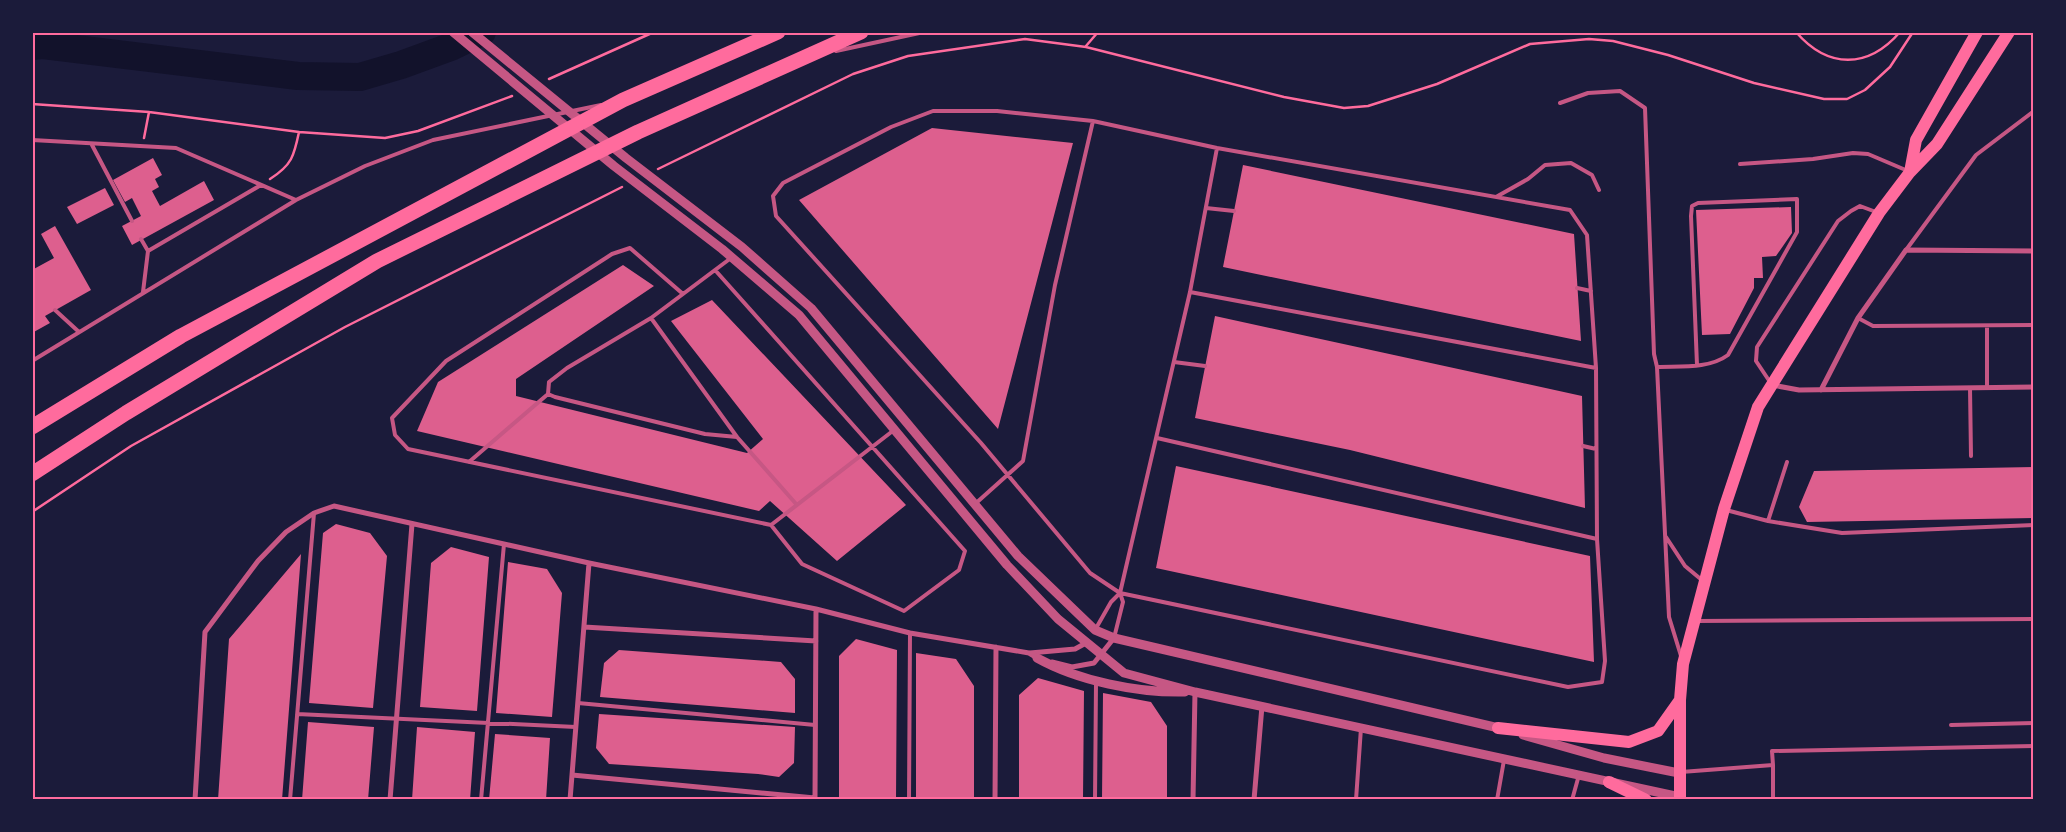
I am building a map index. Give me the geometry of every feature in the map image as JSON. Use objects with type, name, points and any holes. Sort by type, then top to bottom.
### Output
[{"type":"highway","points":[[32,427],[181,336],[623,100],[778,32]]},
{"type":"highway","points":[[32,474],[126,413],[377,261],[638,132],[861,32]]},
{"type":"main road","points":[[1680,798],[1680,700],[1684,664],[1724,509],[1758,407],[1879,213],[1910,172],[1937,144],[1996,56],[2009,32]]},
{"type":"main road","points":[[1910,172],[1916,140],[1975,37]]},
{"type":"main road","points":[[1498,728],[1629,742],[1658,731],[1680,700]]},
{"type":"main road","points":[[1609,782],[1646,800]]},
{"type":"street","points":[[452,32],[614,166],[722,248],[799,314],[1007,565],[1086,644],[1124,673],[1195,692],[1680,798]]},
{"type":"street","points":[[472,32],[626,158],[731,239],[811,308],[1018,556],[1095,630],[1114,638],[1498,728],[1604,758],[1679,772]]},
{"type":"street","points":[[1821,390],[1858,318],[1906,250],[2034,251]]},
{"type":"street","points":[[1771,384],[1799,390],[2034,387]]},
{"type":"street","points":[[894,430],[906,422]]},
{"type":"street","points":[[195,800],[205,632],[258,561],[286,532],[314,513],[334,506],[589,563],[816,609],[910,633],[996,647],[1072,667],[1094,663],[1114,638]]},
{"type":"street","points":[[390,800],[412,524]]},
{"type":"street","points":[[570,800],[589,563]]},
{"type":"street","points":[[572,774],[815,798],[816,609]]},
{"type":"street","points":[[584,627],[816,641]]},
{"type":"street","points":[[1033,656],[1075,649],[1086,644],[1095,630]]},
{"type":"street","points":[[995,800],[996,647]]},
{"type":"street","points":[[1033,656],[1059,671],[1096,680],[1163,693],[1195,692]]},
{"type":"street","points":[[1193,800],[1195,692]]},
{"type":"street","points":[[1254,800],[1262,706]]},
{"type":"lane","points":[[804,58],[924,32]]},
{"type":"lane","points":[[1560,103],[1588,93],[1620,90],[1645,108],[1654,354],[1657,367],[1669,617],[1684,664]]},
{"type":"lane","points":[[32,361],[296,200],[365,166],[433,140],[623,100]]},
{"type":"lane","points":[[933,111],[997,111],[1093,121],[1217,148],[1570,210],[1587,235],[1591,291],[1596,368],[1597,539],[1605,662],[1602,682],[1568,688],[1120,593],[1090,573],[1009,476],[776,216],[773,196],[783,183],[891,127],[933,111]]},
{"type":"lane","points":[[1906,250],[1976,155],[2034,111]]},
{"type":"lane","points":[[975,504],[1009,476],[1023,461],[1055,285],[1093,121]]},
{"type":"lane","points":[[32,140],[92,145],[176,148],[296,200]]},
{"type":"lane","points":[[92,145],[132,222]]},
{"type":"lane","points":[[1095,630],[1111,602],[1120,593],[1190,292],[1217,148]]},
{"type":"lane","points":[[1740,164],[1813,159],[1853,153],[1868,154],[1910,172]]},
{"type":"lane","points":[[1496,197],[1528,179],[1545,165],[1571,163],[1592,175],[1599,190]]},
{"type":"lane","points":[[148,251],[261,185]]},
{"type":"lane","points":[[1657,367],[1697,365],[1718,363],[1728,355],[1797,232],[1797,199],[1698,202],[1692,206],[1690,216],[1697,365]]},
{"type":"lane","points":[[1771,384],[1756,361],[1757,347],[1838,221],[1860,206],[1879,213]]},
{"type":"lane","points":[[1206,208],[1234,211]]},
{"type":"lane","points":[[141,240],[148,251],[143,292]]},
{"type":"lane","points":[[683,294],[630,248],[612,254],[446,361],[392,418],[395,436],[408,449],[771,525],[802,564],[904,612],[959,570],[965,551],[715,270]]},
{"type":"lane","points":[[469,462],[548,394],[549,382],[567,368],[651,318],[732,257]]},
{"type":"lane","points":[[1577,288],[1591,291]]},
{"type":"lane","points":[[1190,292],[1596,368]]},
{"type":"lane","points":[[55,310],[79,332]]},
{"type":"lane","points":[[651,318],[737,437],[797,505]]},
{"type":"lane","points":[[1858,318],[1873,326],[2034,325]]},
{"type":"lane","points":[[1987,326],[1987,387]]},
{"type":"lane","points":[[1174,362],[1205,366]]},
{"type":"lane","points":[[1970,388],[1971,456]]},
{"type":"lane","points":[[548,394],[705,434],[737,437]]},
{"type":"lane","points":[[771,525],[894,430]]},
{"type":"lane","points":[[1157,438],[1597,539]]},
{"type":"lane","points":[[1583,446],[1596,449]]},
{"type":"lane","points":[[1768,521],[1787,462]]},
{"type":"lane","points":[[1724,509],[1768,521],[1842,533],[2034,525]]},
{"type":"lane","points":[[290,800],[314,513]]},
{"type":"lane","points":[[1665,535],[1685,566],[1705,582]]},
{"type":"lane","points":[[481,800],[504,544]]},
{"type":"lane","points":[[1114,638],[1123,602],[1120,593]]},
{"type":"lane","points":[[1695,622],[2034,620]]},
{"type":"lane","points":[[909,800],[910,633]]},
{"type":"lane","points":[[1095,800],[1096,680]]},
{"type":"lane","points":[[578,702],[815,725]]},
{"type":"lane","points":[[298,714],[576,728]]},
{"type":"lane","points":[[1951,725],[2034,723]]},
{"type":"lane","points":[[1356,800],[1361,728]]},
{"type":"lane","points":[[1773,800],[1772,751],[2034,746]]},
{"type":"lane","points":[[1497,800],[1504,759]]},
{"type":"lane","points":[[1679,772],[1773,765]]},
{"type":"lane","points":[[1572,800],[1579,775]]},
{"type":"path","points":[[546,80],[654,32]]},
{"type":"path","points":[[1086,47],[1098,32]]},
{"type":"path","points":[[1796,32],[1812,49],[1832,58],[1861,60],[1890,45],[1900,32]]},
{"type":"path","points":[[657,170],[853,74],[908,56],[1025,40],[1086,47],[1284,97],[1344,108],[1368,106],[1437,84],[1530,44],[1589,39],[1613,41],[1668,55],[1754,83],[1815,97],[1847,99],[1865,90],[1885,72],[1913,32]]},
{"type":"path","points":[[32,104],[149,112],[299,132],[385,138],[418,131],[519,92]]},
{"type":"path","points":[[142,147],[149,112]]},
{"type":"path","points":[[261,185],[285,169],[293,157],[299,132]]},
{"type":"path","points":[[32,512],[131,446],[345,327],[631,183]]},
{"type":"building","points":[[932,128],[1073,143],[998,429],[799,200]]},
{"type":"building","points":[[153,158],[162,175],[155,179],[159,187],[152,191],[160,206],[204,181],[214,200],[132,245],[122,226],[141,216],[132,198],[125,202],[113,180]]},
{"type":"building","points":[[1243,165],[1574,234],[1581,341],[1223,267]]},
{"type":"building","points":[[105,188],[114,205],[77,224],[67,207]]},
{"type":"building","points":[[1791,207],[1792,233],[1776,256],[1762,257],[1763,278],[1754,278],[1754,288],[1730,334],[1702,335],[1696,210]]},
{"type":"building","points":[[55,226],[91,290],[45,316],[50,323],[32,333],[32,270],[54,258],[41,234]]},
{"type":"building","points":[[623,265],[654,286],[516,379],[516,396],[747,453],[763,439],[671,321],[712,300],[906,505],[837,561],[770,501],[759,511],[417,431],[438,382]]},
{"type":"building","points":[[1215,316],[1582,396],[1585,508],[1350,450],[1195,418]]},
{"type":"building","points":[[1176,466],[1590,556],[1594,662],[1156,568]]},
{"type":"building","points":[[2034,467],[2034,518],[1807,522],[1799,507],[1814,471]]},
{"type":"building","points":[[336,524],[370,533],[387,556],[373,708],[309,703],[323,533]]},
{"type":"building","points":[[451,547],[489,557],[477,711],[420,707],[431,563]]},
{"type":"building","points":[[301,554],[282,800],[218,800],[229,639]]},
{"type":"building","points":[[508,562],[547,569],[562,593],[552,717],[496,713]]},
{"type":"building","points":[[856,639],[897,650],[896,800],[839,800],[839,656]]},
{"type":"building","points":[[619,650],[781,662],[795,679],[795,713],[600,697],[604,663]]},
{"type":"building","points":[[916,653],[956,659],[974,686],[974,800],[916,800]]},
{"type":"building","points":[[1038,678],[1084,691],[1083,800],[1019,800],[1019,695]]},
{"type":"building","points":[[1103,693],[1151,702],[1167,726],[1167,800],[1102,800]]},
{"type":"building","points":[[599,714],[795,727],[794,763],[779,777],[609,764],[596,748]]},
{"type":"building","points":[[308,722],[374,727],[368,800],[302,800]]},
{"type":"building","points":[[417,727],[475,732],[470,800],[412,800]]},
{"type":"building","points":[[495,734],[550,738],[546,800],[489,800]]},
{"type":"waterway","points":[[32,46],[43,45],[298,76],[360,77],[401,65],[453,46],[482,32]]}]
